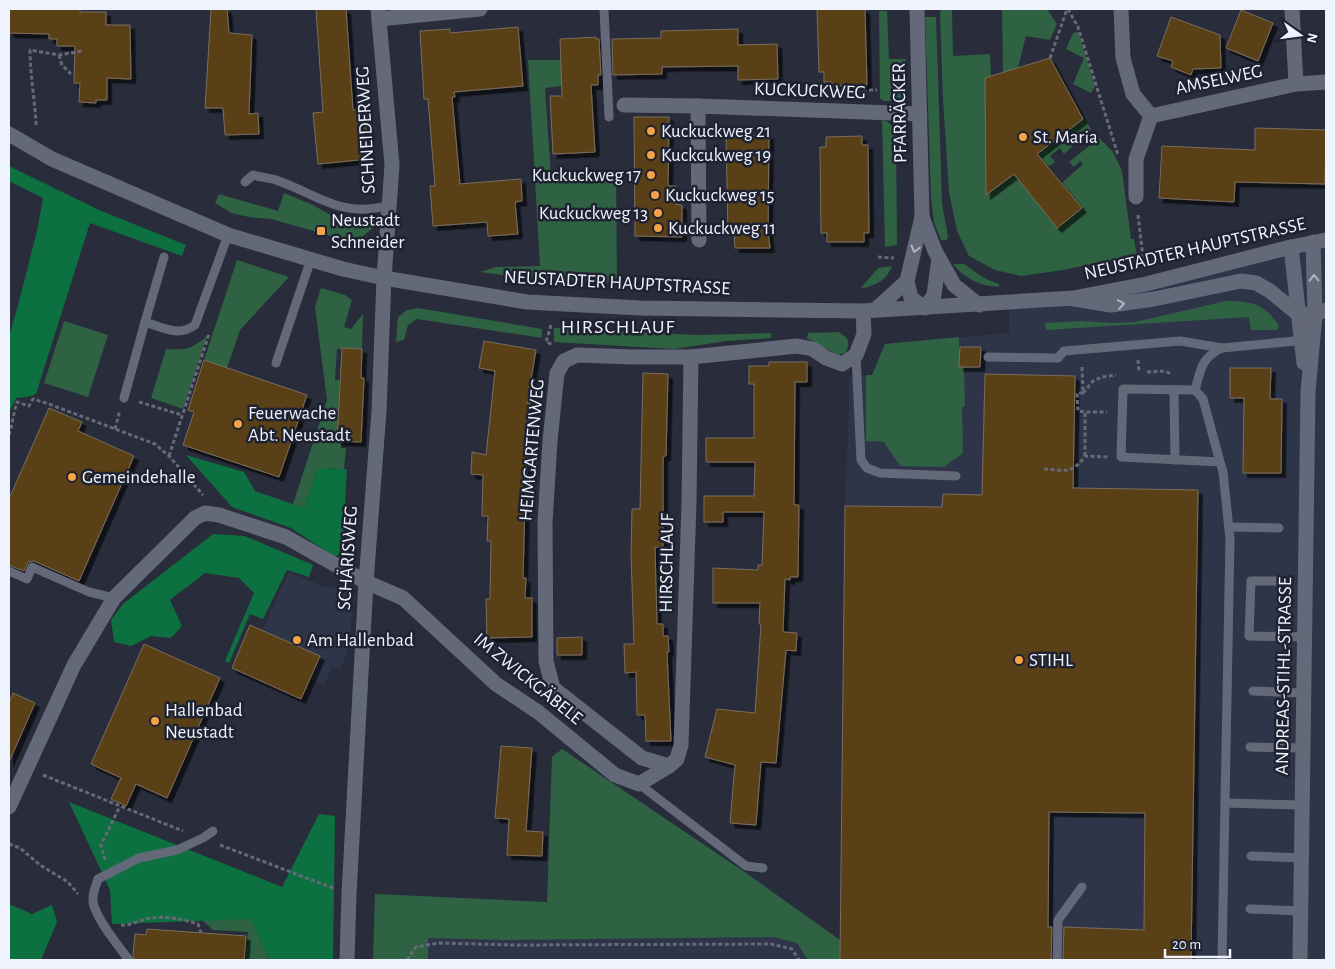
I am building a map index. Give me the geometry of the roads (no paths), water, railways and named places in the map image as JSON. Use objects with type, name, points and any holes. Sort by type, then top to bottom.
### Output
[{"type":"street","points":[[379,14],[480,9]]},
{"type":"street","name":"PFARRÄCKER","points":[[907,281],[922,217],[917,9]]},
{"type":"street","points":[[1121,9],[1123,58],[1133,94],[1151,116],[1136,159],[1136,197]]},
{"type":"street","points":[[1292,9],[1296,84]]},
{"type":"street","name":"SCHNEIDERWEG","points":[[379,14],[392,165],[384,278]]},
{"type":"street","name":"AMSELWEG","points":[[1151,116],[1296,84],[1326,82]]},
{"type":"street","name":"KUCKUCKWEG","points":[[624,105],[920,114]]},
{"type":"street","points":[[698,106],[699,240]]},
{"type":"street","name":"NEUSTADTER HAUPTSTRASSE","points":[[9,134],[52,159],[228,235],[343,269],[384,278],[528,302],[640,308],[869,311],[1073,298],[1146,284],[1320,241]]},
{"type":"street","name":"PFARRÄCKER","points":[[922,217],[939,258],[954,285],[979,305]]},
{"type":"street","name":"ANDREAS-STIHL-STRASSE","points":[[1307,340],[1320,312],[1320,241]]},
{"type":"street","name":"ANDREAS-STIHL-STRASSE","points":[[1291,247],[1298,314],[1307,340],[1308,392],[1300,960]]},
{"type":"street","points":[[856,355],[864,334],[869,311],[907,281],[911,298],[926,308],[934,295],[939,258]]},
{"type":"street","name":"SCHÄRISWEG","points":[[347,960],[348,894],[366,582],[379,411],[384,278]]},
{"type":"street","name":"NEUSTADTER HAUPTSTRASSE","points":[[1073,298],[1111,305],[1154,299],[1241,281],[1256,283],[1270,291],[1298,314]]},
{"type":"street","points":[[1298,314],[1320,312]]},
{"type":"street","name":"HEIMGARTENWEG","points":[[669,766],[642,758],[553,688],[546,661],[545,522],[550,441],[557,373],[564,361],[577,355],[691,357],[797,346],[813,349],[826,358],[842,364],[856,355]]},
{"type":"street","name":"HIRSCHLAUF","points":[[669,766],[677,759],[681,745],[689,502],[691,357]]},
{"type":"street","name":"IM ZWICKGÄBELE","points":[[114,598],[196,518],[205,513],[219,515],[286,537],[366,582],[403,598],[496,684],[538,712],[615,775],[639,784]]},
{"type":"street","points":[[9,807],[74,665],[114,598]]},
{"type":"street","points":[[639,784],[669,766]]},
{"type":"lane","points":[[604,9],[609,117]]},
{"type":"lane","points":[[246,182],[253,175],[276,180],[321,201],[349,209],[375,209],[390,205]]},
{"type":"lane","points":[[146,322],[176,332],[188,331],[195,325],[228,235]]},
{"type":"lane","points":[[124,398],[164,257]]},
{"type":"lane","points":[[276,364],[311,259]]},
{"type":"lane","points":[[988,357],[1058,358],[1064,351],[1180,341],[1222,348],[1307,340]]},
{"type":"lane","points":[[1195,390],[1202,364],[1211,353],[1222,348]]},
{"type":"lane","points":[[856,355],[861,460],[867,468],[880,473],[956,476]]},
{"type":"lane","points":[[1220,462],[1121,457],[1123,389],[1195,390],[1203,399],[1223,472],[1229,527],[1228,702],[1222,960]]},
{"type":"lane","points":[[1174,390],[1175,460]]},
{"type":"lane","points":[[1229,527],[1279,528]]},
{"type":"lane","points":[[9,571],[27,579],[32,567],[89,592],[114,598]]},
{"type":"lane","points":[[1281,581],[1250,581],[1249,636],[1306,637]]},
{"type":"lane","points":[[1253,691],[1305,693]]},
{"type":"lane","points":[[1250,747],[1303,748]]},
{"type":"lane","points":[[639,784],[746,866],[764,868]]},
{"type":"lane","points":[[1225,803],[1301,805]]},
{"type":"lane","points":[[129,960],[109,933],[94,906],[93,893],[98,879],[139,858],[178,850],[213,831]]},
{"type":"lane","points":[[1251,856],[1301,858]]},
{"type":"lane","points":[[1057,960],[1058,920],[1082,887]]},
{"type":"lane","points":[[1250,909],[1301,911]]},
{"type":"place","name":"Kuckuckweg 21","points":[[651,131]]},
{"type":"place","name":"St. Maria","points":[[1023,137]]},
{"type":"place","name":"Kuckcukweg 19","points":[[651,155]]},
{"type":"place","name":"Kuckuckweg 17","points":[[651,175]]},
{"type":"place","name":"Kuckuckweg 15","points":[[655,195]]},
{"type":"place","name":"Kuckuckweg 13","points":[[658,213]]},
{"type":"place","name":"Kuckuckweg 11","points":[[658,228]]},
{"type":"place","name":"Neustadt Schneider","points":[[321,231]]},
{"type":"place","name":"Feuerwache Abt. Neustadt","points":[[238,424]]},
{"type":"place","name":"Gemeindehalle","points":[[72,477]]},
{"type":"place","name":"Am Hallenbad","points":[[297,640]]},
{"type":"place","name":"STIHL","points":[[1019,660]]},
{"type":"place","name":"Hallenbad Neustadt","points":[[155,721]]},
{"type":"district","name":"HIRSCHLAUF","points":[[618,327]]}]
